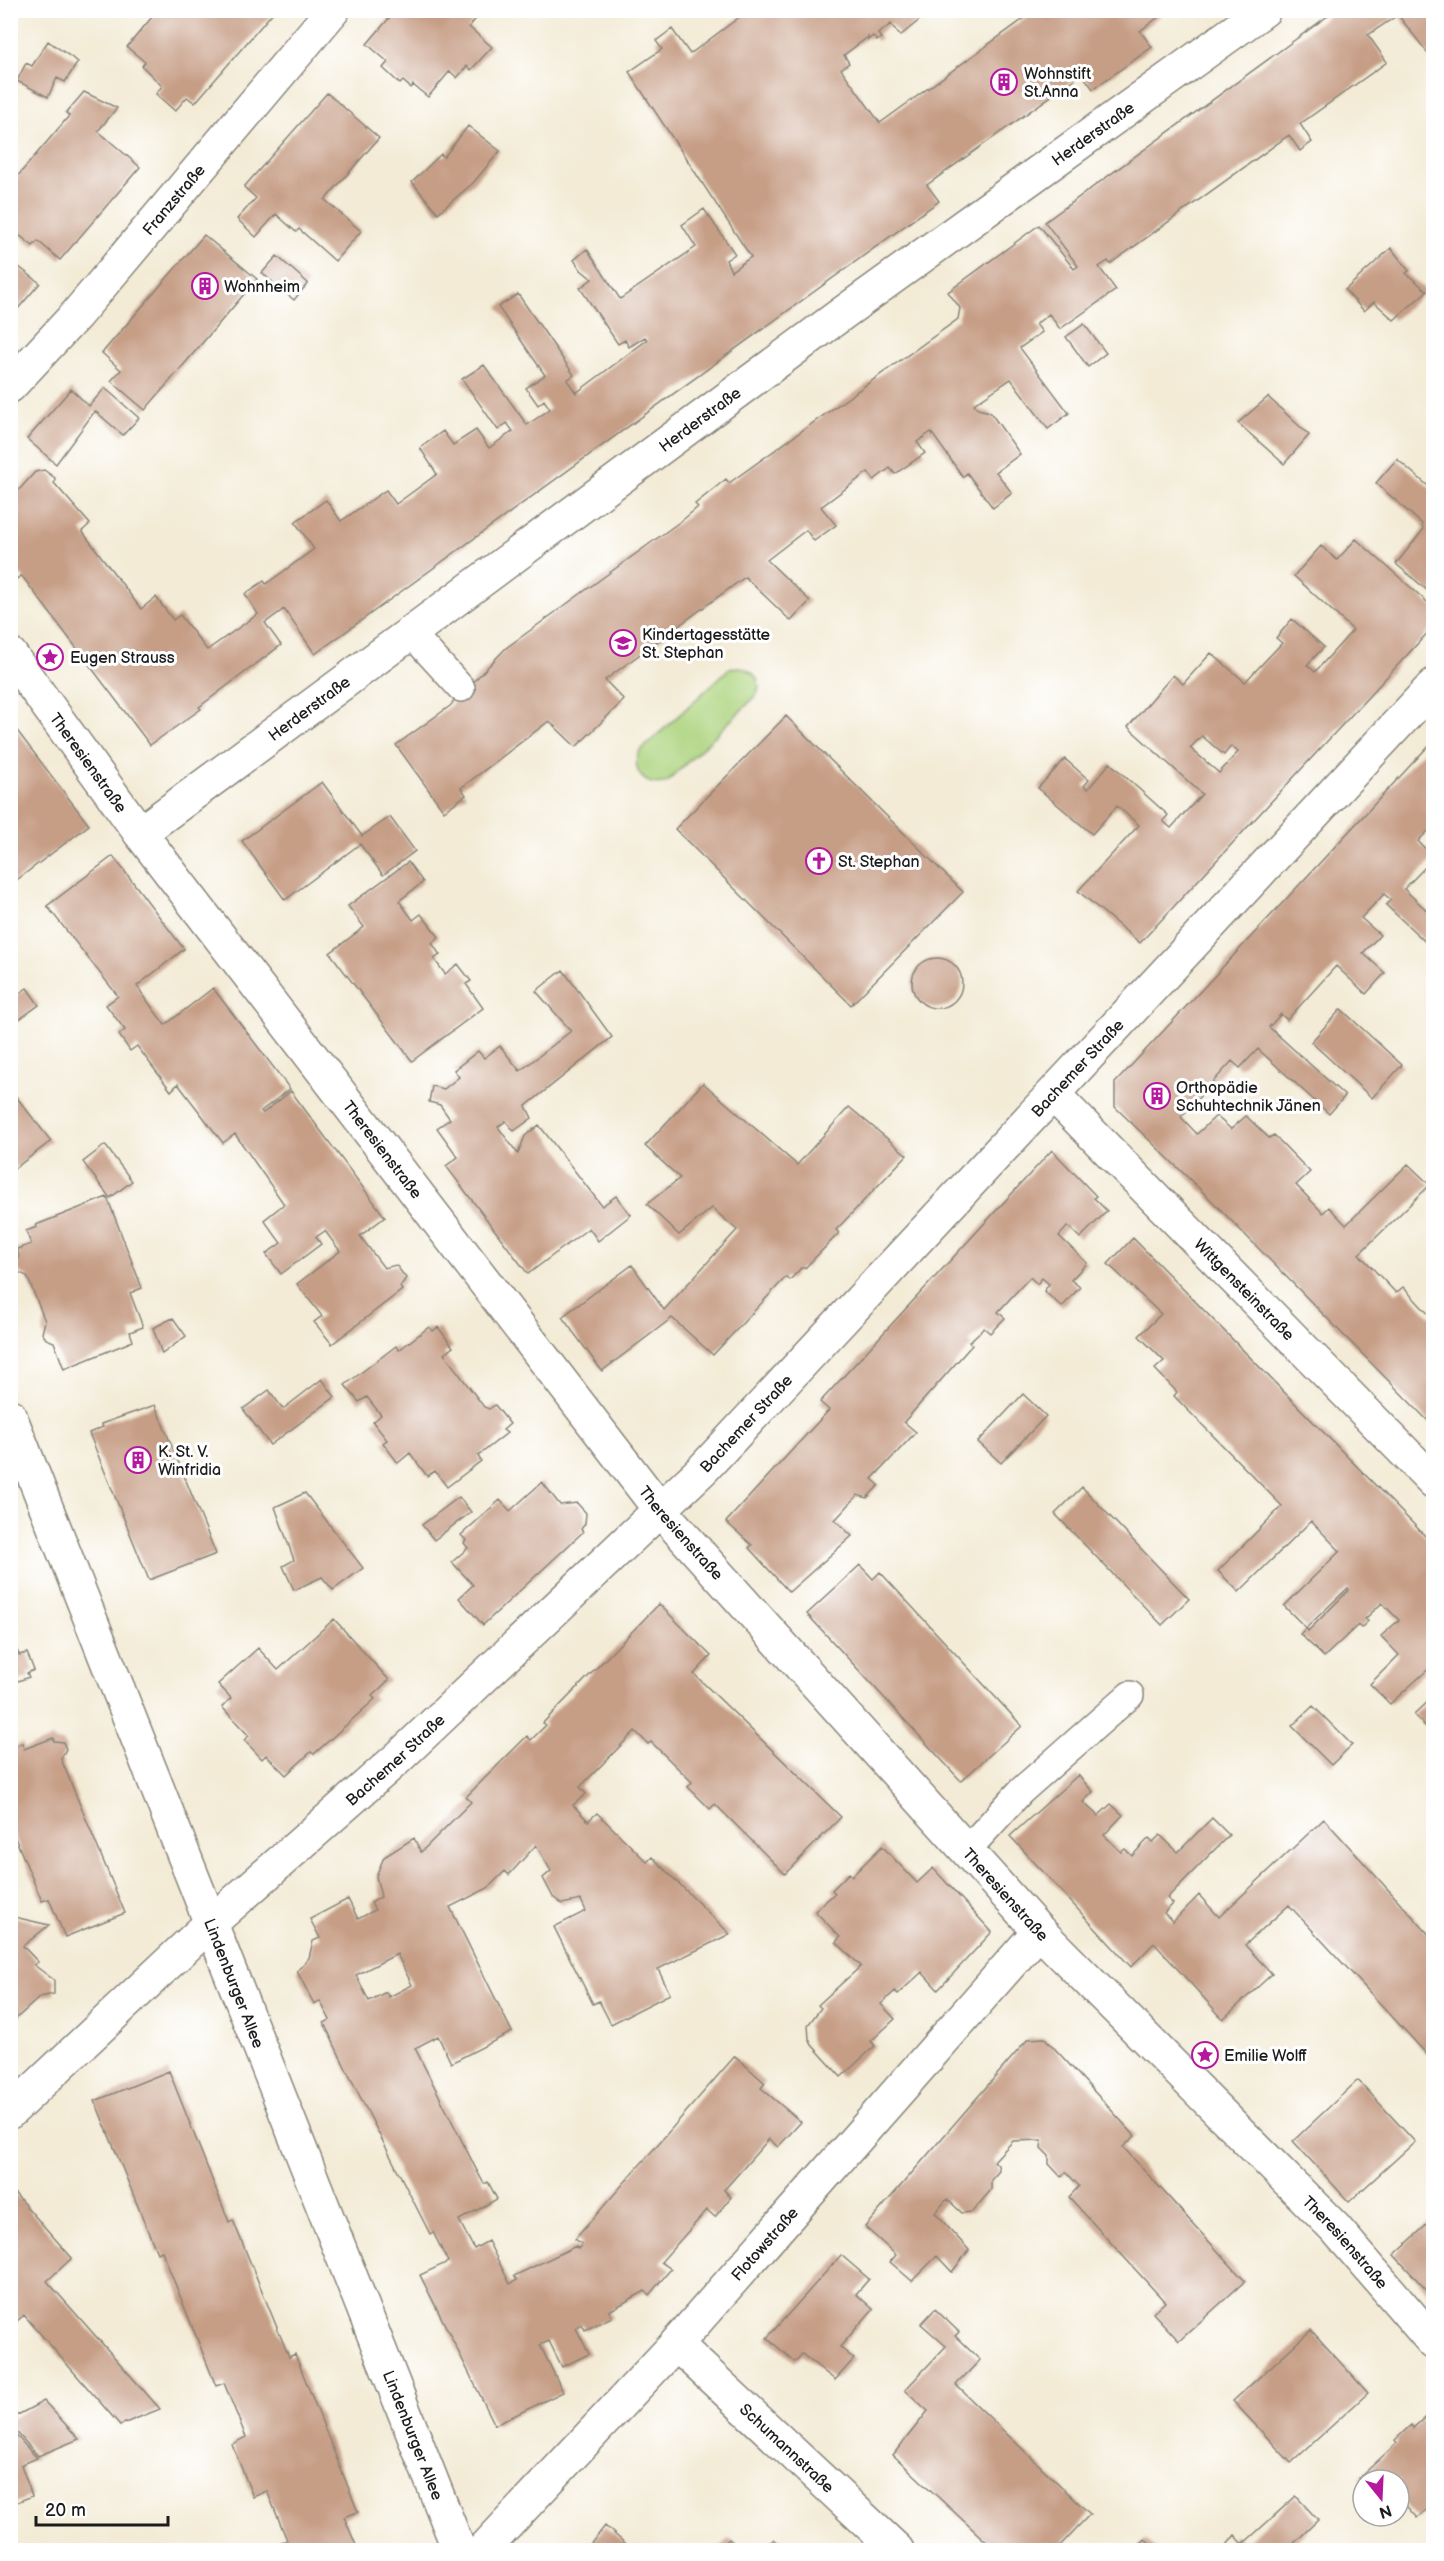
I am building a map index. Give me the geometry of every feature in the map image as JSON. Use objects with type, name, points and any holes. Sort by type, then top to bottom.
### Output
[{"type":"street","name":"Franzstraße","points":[[10,386],[76,315],[333,10]]},
{"type":"street","name":"Herderstraße","points":[[140,833],[843,313],[1264,10]]},
{"type":"street","name":"Theresienstraße","points":[[10,654],[140,833],[660,1510],[1039,1930],[1335,2228],[1434,2343]]},
{"type":"street","name":"Bachemer Straße","points":[[10,2112],[212,1922],[398,1758],[703,1469],[1434,685]]},
{"type":"street","name":"Wittgensteinstraße","points":[[1054,1095],[1434,1482]]},
{"type":"street","name":"Lindenburger Allee","points":[[10,1416],[459,2550]]},
{"type":"street","name":"Flotowstraße","points":[[483,2550],[676,2344],[1039,1930]]},
{"type":"street","name":"Schumannstraße","points":[[676,2344],[897,2550]]},
{"type":"lane","points":[[410,632],[461,688]]},
{"type":"lane","points":[[967,1850],[1021,1791],[1130,1695]]},
{"type":"green space","points":[[740,667],[750,671],[756,677],[759,686],[756,696],[667,782],[653,783],[642,777],[637,766],[639,752],[730,668]]},
{"type":"building","points":[[158,10],[275,10],[195,103],[187,97],[175,111],[156,94],[162,86],[142,66],[145,62],[127,47]]},
{"type":"building","points":[[396,10],[483,10],[469,27],[492,47],[471,70],[467,66],[457,78],[450,71],[428,97],[413,85],[411,88],[403,81],[400,84],[383,68],[388,62],[367,44]]},
{"type":"building","points":[[749,10],[932,10],[900,36],[891,24],[878,34],[881,38],[877,41],[873,36],[868,40],[868,37],[844,55],[849,63],[841,69],[880,123],[1036,10],[1168,10],[1140,31],[1152,47],[1093,89],[1082,74],[927,185],[939,201],[315,654],[284,609],[265,623],[281,645],[199,707],[201,709],[150,745],[21,575],[17,579],[10,572],[10,500],[35,472],[44,470],[55,478],[54,483],[90,524],[82,531],[141,609],[156,597],[173,620],[180,615],[207,650],[258,614],[245,594],[264,581],[266,584],[314,549],[295,522],[326,500],[341,521],[386,490],[396,504],[437,474],[420,448],[443,431],[453,445],[476,430],[489,448],[513,431],[507,423],[498,430],[462,379],[484,365],[527,425],[550,409],[544,400],[538,405],[526,388],[545,375],[498,307],[518,294],[574,375],[567,380],[576,393],[647,340],[645,337],[629,347],[625,340],[618,344],[580,288],[592,279],[574,260],[587,249],[620,299],[696,247],[682,225],[704,209],[735,254],[726,260],[731,271],[751,257],[629,72],[662,49],[656,41],[672,29],[690,54]]},
{"type":"building","points":[[1336,10],[1434,10],[1434,61],[1398,15],[1368,35],[1387,62],[1300,124],[1312,142],[1300,151],[1289,135],[1110,264],[1108,261],[1099,267],[1116,290],[1060,329],[1049,314],[1036,324],[1042,332],[1020,348],[1069,413],[1048,429],[1011,379],[974,404],[978,409],[990,412],[1020,454],[996,472],[1012,493],[993,508],[967,473],[963,477],[931,432],[917,442],[925,453],[895,474],[890,468],[874,480],[868,472],[821,507],[836,525],[814,541],[806,530],[767,560],[810,601],[791,621],[745,577],[605,680],[624,700],[576,747],[549,721],[461,788],[466,795],[444,811],[396,745],[450,706],[506,648],[685,518],[698,507],[695,504],[726,479],[729,483],[958,319],[960,308],[948,292],[1039,225],[1074,269],[1078,266],[1045,222]]},
{"type":"building","points":[[48,41],[78,62],[65,82],[57,78],[48,97],[17,81],[26,63],[32,66]]},
{"type":"building","points":[[84,92],[117,108],[98,131],[140,167],[60,260],[38,241],[33,246],[10,228],[10,185],[69,116],[66,113]]},
{"type":"building","points":[[327,93],[379,138],[325,200],[361,231],[335,261],[299,229],[296,232],[276,214],[256,237],[237,219],[256,198],[244,187]]},
{"type":"building","points":[[468,126],[500,151],[473,183],[438,213],[412,182],[441,154],[444,157]]},
{"type":"building","points":[[204,235],[257,279],[145,410],[111,381],[121,370],[102,353]]},
{"type":"building","points":[[1391,248],[1409,271],[1406,273],[1427,291],[1394,320],[1374,302],[1364,311],[1345,290]]},
{"type":"building","points":[[277,256],[308,283],[294,300],[262,273]]},
{"type":"building","points":[[10,260],[40,283],[10,318]]},
{"type":"building","points":[[1084,324],[1106,353],[1088,367],[1066,337]]},
{"type":"building","points":[[105,388],[139,418],[123,435],[95,411],[56,464],[27,439],[71,389],[89,406]]},
{"type":"building","points":[[1268,397],[1309,435],[1284,464],[1238,423]]},
{"type":"building","points":[[1397,459],[1434,491],[1434,596],[1396,564],[1423,530],[1422,524],[1376,483]]},
{"type":"building","points":[[1356,539],[1434,608],[1434,626],[1140,943],[1078,891],[1139,825],[1117,806],[1092,834],[1038,788],[1065,759],[1089,780],[1084,786],[1088,789],[1110,763],[1168,815],[1163,821],[1171,828],[1202,794],[1128,727],[1173,675],[1183,684],[1211,653],[1245,682],[1282,643],[1276,638],[1292,619],[1324,647],[1307,665],[1315,672],[1353,630],[1294,576],[1321,546],[1337,560]],"holes":[[[1202,736],[1224,755],[1231,746],[1238,752],[1219,773],[1190,748]]]},
{"type":"building","name":"St. Stephan","points":[[786,716],[963,892],[851,1005],[675,829]]},
{"type":"building","points":[[15,728],[89,825],[10,885],[10,732]]},
{"type":"building","points":[[1434,740],[1434,825],[1418,841],[1434,858],[1404,889],[1434,917],[1434,950],[1386,905],[1391,900],[1384,894],[1361,918],[1380,935],[1363,953],[1385,973],[1366,994],[1336,966],[1287,1020],[1281,1014],[1269,1027],[1345,1096],[1329,1114],[1258,1049],[1240,1068],[1232,1061],[1181,1117],[1197,1134],[1216,1116],[1231,1129],[1246,1116],[1269,1138],[1274,1135],[1310,1172],[1296,1185],[1323,1213],[1329,1207],[1346,1225],[1408,1164],[1430,1185],[1359,1254],[1396,1293],[1403,1287],[1434,1320],[1434,1427],[1208,1197],[1115,1107],[1115,1083]]},
{"type":"building","points":[[322,782],[362,836],[390,817],[415,851],[383,875],[360,844],[285,900],[242,841]]},
{"type":"building","points":[[113,856],[184,949],[137,986],[165,1025],[213,988],[290,1089],[261,1111],[263,1113],[291,1091],[385,1217],[360,1236],[384,1268],[396,1265],[406,1278],[400,1287],[402,1290],[332,1344],[314,1322],[322,1316],[297,1284],[340,1251],[325,1231],[316,1237],[321,1244],[281,1274],[266,1254],[281,1243],[264,1220],[284,1204],[235,1134],[223,1143],[178,1084],[171,1091],[137,1046],[130,1051],[119,1035],[125,1030],[106,1005],[118,996],[47,906]]},
{"type":"building","points":[[408,862],[423,882],[399,901],[413,920],[421,914],[439,937],[432,943],[440,955],[434,959],[445,974],[458,964],[471,981],[466,984],[483,1008],[412,1061],[330,953],[364,927],[348,906]]},
{"type":"building","points":[[937,958],[946,960],[957,969],[962,983],[960,992],[951,1003],[937,1008],[928,1006],[917,997],[912,983],[914,974],[923,963]]},
{"type":"building","points":[[563,970],[612,1037],[526,1106],[532,1118],[514,1131],[506,1121],[498,1127],[518,1154],[525,1136],[539,1125],[602,1206],[616,1196],[631,1215],[598,1241],[589,1228],[528,1274],[446,1166],[458,1157],[437,1128],[450,1119],[440,1105],[429,1102],[432,1086],[444,1089],[459,1077],[454,1070],[478,1051],[484,1058],[500,1046],[520,1071],[571,1031],[536,991]]},
{"type":"building","points":[[27,988],[39,1005],[10,1026],[10,1000]]},
{"type":"building","points":[[1341,1009],[1402,1065],[1372,1098],[1311,1042]]},
{"type":"building","points":[[703,1083],[797,1165],[849,1107],[907,1155],[836,1230],[839,1233],[805,1268],[801,1268],[790,1280],[786,1277],[713,1355],[672,1318],[602,1371],[562,1317],[632,1265],[664,1310],[737,1230],[712,1208],[679,1235],[647,1204],[680,1178],[645,1146]]},
{"type":"building","points":[[10,1089],[51,1141],[10,1172]]},
{"type":"building","points":[[105,1145],[132,1181],[110,1198],[83,1162]]},
{"type":"building","points":[[1052,1150],[1096,1196],[1094,1198],[1107,1211],[1080,1238],[1068,1226],[1059,1236],[1087,1263],[1071,1280],[1080,1287],[1062,1307],[1044,1291],[1049,1284],[1042,1278],[1037,1284],[1030,1277],[998,1312],[1005,1318],[990,1333],[984,1328],[969,1342],[972,1345],[904,1422],[916,1432],[872,1479],[879,1485],[867,1498],[858,1495],[835,1520],[852,1536],[789,1592],[749,1548],[752,1545],[726,1522],[829,1410],[820,1402]]},
{"type":"building","points":[[107,1197],[142,1288],[130,1293],[143,1327],[130,1332],[133,1341],[64,1369],[54,1342],[46,1339],[42,1333],[45,1321],[27,1276],[16,1268],[19,1255],[17,1249],[31,1244],[26,1231],[37,1227],[36,1225]]},
{"type":"building","points":[[1133,1238],[1434,1545],[1434,1664],[1390,1704],[1370,1684],[1399,1655],[1381,1636],[1399,1620],[1382,1603],[1365,1619],[1368,1621],[1361,1628],[1358,1625],[1324,1657],[1300,1634],[1306,1628],[1284,1606],[1340,1551],[1311,1521],[1239,1592],[1218,1571],[1282,1506],[1174,1396],[1177,1392],[1155,1369],[1164,1361],[1139,1336],[1161,1314],[1108,1264]],"holes":[[[1348,1588],[1349,1590],[1308,1631],[1306,1628]]]},
{"type":"building","points":[[173,1318],[186,1336],[162,1354],[153,1328]]},
{"type":"building","points":[[429,1327],[433,1331],[438,1327],[453,1347],[444,1354],[484,1407],[489,1409],[495,1405],[510,1424],[503,1430],[507,1433],[478,1456],[481,1461],[447,1487],[435,1471],[427,1476],[410,1453],[398,1463],[383,1443],[387,1440],[373,1422],[381,1415],[367,1397],[359,1402],[345,1385],[396,1346],[399,1350]]},
{"type":"building","points":[[322,1379],[335,1397],[270,1445],[243,1409],[269,1390],[283,1409]]},
{"type":"building","points":[[1023,1394],[1046,1416],[1001,1463],[978,1442]]},
{"type":"building","points":[[155,1405],[216,1554],[149,1580],[89,1433],[103,1427],[101,1424]]},
{"type":"building","points":[[542,1482],[560,1505],[577,1503],[586,1513],[585,1524],[581,1529],[583,1532],[483,1625],[459,1598],[473,1585],[452,1562],[468,1548],[464,1543],[466,1540],[461,1535],[500,1500],[510,1511]]},
{"type":"building","points":[[1082,1487],[1189,1599],[1162,1625],[1055,1514]]},
{"type":"building","points":[[305,1493],[363,1568],[333,1590],[322,1577],[294,1590],[283,1566],[294,1560],[275,1507]]},
{"type":"building","points":[[459,1497],[471,1512],[434,1540],[422,1525]]},
{"type":"building","points":[[860,1565],[873,1579],[880,1572],[1022,1726],[961,1781],[807,1614]]},
{"type":"building","points":[[659,1604],[711,1656],[694,1674],[841,1817],[785,1874],[715,1804],[710,1809],[688,1787],[692,1782],[651,1742],[648,1744],[635,1731],[580,1787],[586,1794],[573,1805],[588,1821],[597,1813],[647,1862],[652,1857],[730,1934],[658,1969],[670,1994],[611,2024],[599,2001],[593,2004],[554,1927],[586,1911],[581,1900],[562,1904],[553,1897],[543,1878],[551,1871],[536,1845],[509,1875],[505,1871],[488,1888],[450,1907],[512,2032],[451,2063],[438,2036],[415,2048],[484,2184],[488,2182],[497,2199],[459,2220],[474,2249],[488,2241],[510,2284],[517,2280],[514,2276],[576,2246],[578,2249],[582,2244],[575,2239],[735,2056],[765,2083],[761,2088],[801,2122],[778,2147],[769,2139],[724,2190],[731,2197],[715,2217],[707,2210],[661,2262],[671,2269],[649,2295],[645,2291],[609,2311],[612,2317],[585,2330],[582,2324],[576,2328],[589,2354],[562,2367],[549,2341],[540,2345],[563,2392],[495,2425],[420,2275],[448,2262],[433,2232],[430,2234],[347,2071],[324,2023],[330,2020],[320,2001],[314,2004],[297,1971],[309,1958],[313,1941],[320,1938],[310,1919],[348,1899],[358,1919],[375,1910],[371,1903],[381,1897],[376,1876],[384,1857],[414,1838],[421,1852],[471,1802],[466,1797],[527,1736],[531,1740],[546,1725],[543,1723]],"holes":[[[397,1954],[412,1985],[389,1997],[386,1992],[369,2001],[356,1975]]]},
{"type":"building","points":[[334,1619],[389,1680],[372,1696],[375,1699],[314,1754],[311,1752],[286,1775],[266,1755],[262,1759],[244,1740],[249,1736],[222,1707],[231,1698],[218,1684],[258,1648],[278,1670]]},
{"type":"building","points":[[10,1633],[19,1655],[27,1653],[34,1670],[27,1673],[29,1677],[10,1684]]},
{"type":"building","points":[[1434,1696],[1434,1724],[1428,1729],[1414,1715]]},
{"type":"building","points":[[1313,1706],[1352,1745],[1331,1765],[1292,1726]]},
{"type":"building","points":[[53,1738],[54,1741],[63,1742],[66,1749],[61,1759],[125,1913],[65,1937],[49,1899],[42,1901],[10,1826],[10,1748],[22,1743],[24,1749]]},
{"type":"building","points":[[1078,1775],[1093,1792],[1083,1802],[1098,1816],[1111,1804],[1123,1815],[1104,1835],[1121,1852],[1125,1849],[1132,1856],[1149,1838],[1153,1842],[1160,1835],[1178,1852],[1212,1818],[1229,1835],[1167,1898],[1173,1904],[1164,1913],[1173,1922],[1199,1895],[1219,1917],[1324,1819],[1434,1940],[1434,2062],[1289,1905],[1245,1945],[1272,1974],[1223,2019],[1154,1943],[1131,1967],[1010,1836]]},
{"type":"building","points":[[882,1846],[917,1883],[933,1868],[992,1932],[938,1990],[922,1972],[898,1994],[895,1991],[881,2004],[895,2019],[871,2041],[875,2046],[841,2077],[812,2045],[808,2025],[821,2008],[818,2005],[861,1966],[836,1942],[840,1937],[815,1911],[835,1893],[832,1890],[849,1873],[852,1876]]},
{"type":"building","points":[[10,1916],[49,1925],[23,1946],[38,1962],[34,1965],[54,1980],[54,1994],[40,1997],[10,2024]]},
{"type":"building","points":[[1045,2038],[1135,2136],[1123,2147],[1245,2281],[1179,2341],[1153,2313],[1165,2302],[1069,2197],[1079,2186],[1066,2172],[1061,2177],[1049,2164],[1049,2156],[1041,2148],[1042,2140],[1013,2141],[994,2161],[999,2171],[991,2180],[991,2190],[972,2212],[962,2213],[947,2199],[935,2213],[969,2250],[952,2272],[937,2256],[912,2281],[890,2262],[896,2255],[865,2227],[1028,2039]]},
{"type":"building","points":[[169,2071],[229,2222],[233,2220],[289,2357],[295,2354],[358,2512],[344,2517],[358,2550],[284,2550],[281,2542],[287,2540],[267,2491],[253,2497],[232,2444],[246,2437],[224,2383],[216,2386],[162,2251],[157,2253],[95,2101]]},
{"type":"building","points":[[1358,2080],[1415,2142],[1349,2202],[1293,2141]]},
{"type":"building","points":[[10,2188],[72,2258],[47,2281],[160,2409],[120,2425],[24,2315],[10,2327]]},
{"type":"building","points":[[1434,2218],[1434,2298],[1394,2255]]},
{"type":"building","points":[[841,2255],[869,2279],[856,2294],[873,2309],[840,2347],[854,2359],[835,2380],[802,2354],[795,2362],[767,2338]]},
{"type":"building","points":[[935,2309],[959,2332],[955,2336],[980,2360],[956,2385],[1090,2514],[1056,2550],[995,2550],[893,2455],[928,2411],[905,2390],[946,2346],[921,2324]]},
{"type":"building","points":[[1311,2330],[1368,2393],[1291,2463],[1233,2401]]},
{"type":"building","points":[[44,2401],[79,2439],[38,2456],[10,2425],[10,2419]]},
{"type":"building","points":[[1432,2411],[1434,2503],[1417,2518],[1411,2511],[1411,2468],[1370,2468],[1397,2443],[1395,2440],[1411,2425],[1413,2428]]},
{"type":"building","points":[[10,2429],[37,2458],[21,2465],[32,2496],[10,2505]]},
{"type":"building","points":[[1296,2496],[1318,2520],[1287,2550],[1223,2550],[1235,2535],[1243,2544]]},
{"type":"building","points":[[605,2526],[633,2550],[574,2550],[578,2546],[582,2549],[586,2545],[588,2547]]},
{"type":"building","points":[[729,2539],[742,2550],[718,2550]]},
{"type":"building","points":[[774,2539],[787,2550],[763,2550]]},
{"type":"building","points":[[1145,2539],[1158,2550],[1135,2550]]},
{"type":"place","name":"Wohnstift St.Anna","points":[[1004,82]]},
{"type":"place","name":"Wohnheim","points":[[205,286]]},
{"type":"place","name":"Kindertagesstätte St. Stephan","points":[[623,643]]},
{"type":"place","name":"Eugen Strauss","points":[[50,657]]},
{"type":"place","name":"St. Stephan","points":[[819,861]]},
{"type":"place","name":"Orthopädie Schuhtechnik Jänen","points":[[1157,1096]]},
{"type":"place","name":"K. St. V. Winfridia","points":[[138,1460]]},
{"type":"place","name":"Emilie Wolff","points":[[1205,2055]]}]
